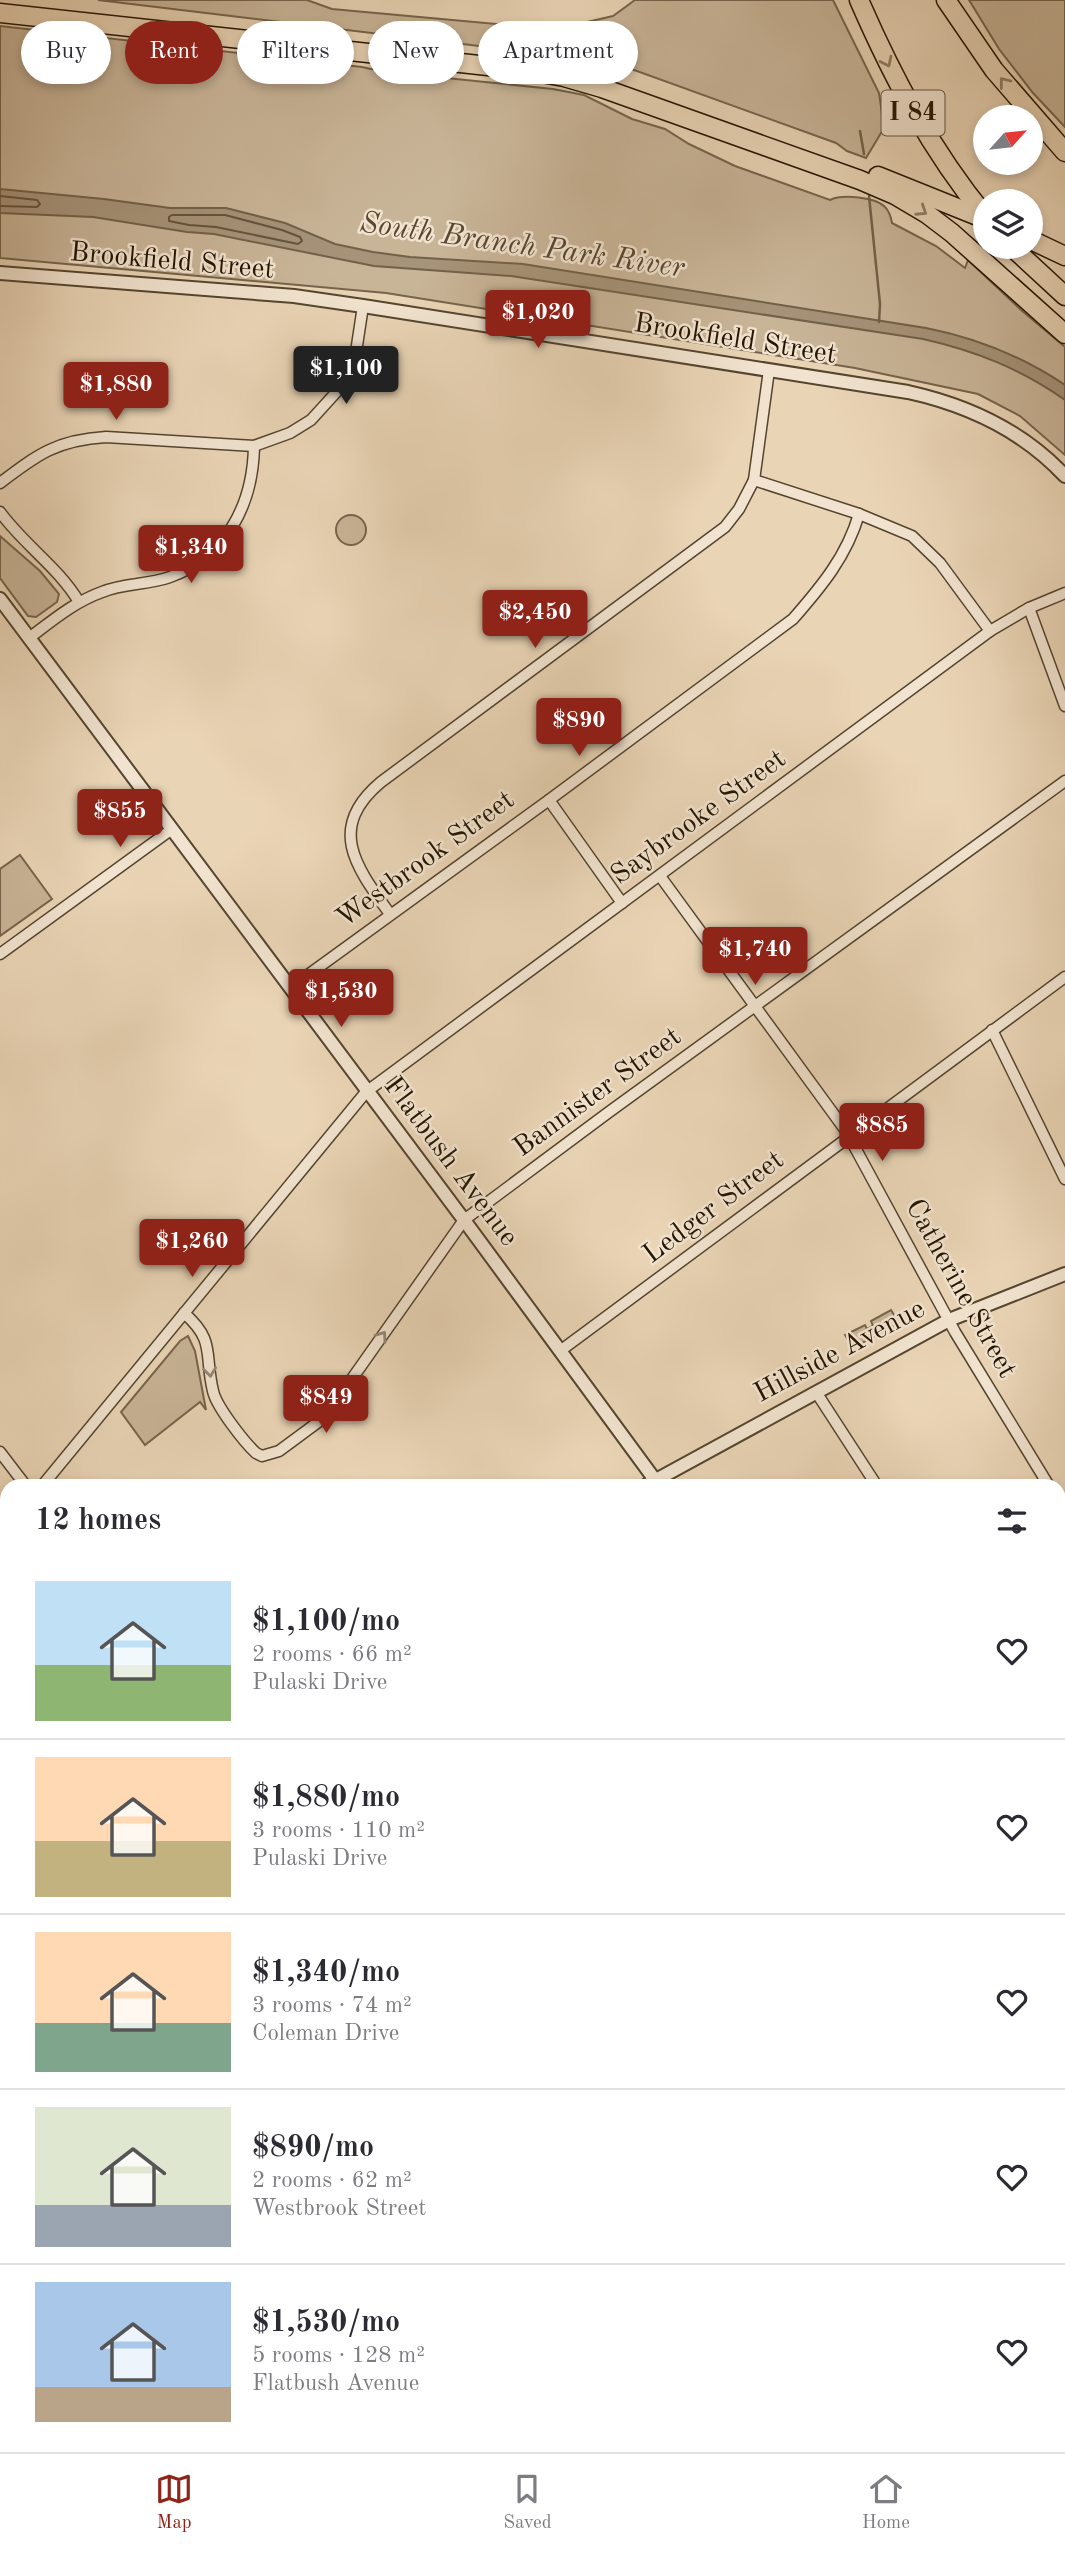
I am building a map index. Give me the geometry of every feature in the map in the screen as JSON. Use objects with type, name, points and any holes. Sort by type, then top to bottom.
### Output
[{"type":"highway","name":"I 84","points":[[859,0],[918,123],[973,202]]},
{"type":"highway","points":[[946,0],[994,70],[1065,152]]},
{"type":"highway","points":[[0,2],[508,58],[565,67],[606,78],[973,213]]},
{"type":"highway","points":[[0,13],[516,69],[590,84],[860,180],[904,200],[952,233],[1065,334]]},
{"type":"highway","points":[[1043,246],[1065,256]]},
{"type":"highway","points":[[1025,259],[1058,290]]},
{"type":"street","name":"Brookfield Street","points":[[0,273],[294,296],[908,392],[953,404],[980,415],[1031,444],[1065,476]]},
{"type":"street","points":[[0,483],[51,447],[86,438],[254,446],[290,433],[312,420],[341,387],[356,352],[363,306]]},
{"type":"street","points":[[390,914],[367,882],[350,840],[353,814],[361,800],[381,782],[725,527],[739,509],[754,480],[769,370]]},
{"type":"street","points":[[29,638],[79,601],[122,586],[168,578],[203,560],[223,541],[237,522],[248,495],[254,467],[254,446]]},
{"type":"street","points":[[754,480],[902,531],[926,548],[940,563],[990,631]]},
{"type":"street","points":[[0,512],[29,545],[52,565],[79,601]]},
{"type":"street","name":"Westbrook Street","points":[[289,988],[793,619],[844,554],[853,536],[859,514]]},
{"type":"street","name":"Saybrooke Street","points":[[48,1479],[366,1091],[990,631],[1030,608],[1065,593]]},
{"type":"street","name":"Flatbush Avenue","points":[[0,599],[464,1220],[650,1479]]},
{"type":"street","points":[[1030,608],[1065,706]]},
{"type":"street","name":"Bannister Street","points":[[184,1312],[198,1325],[205,1338],[212,1390],[217,1401],[251,1448],[262,1456],[271,1455],[325,1417],[464,1220],[1065,781]]},
{"type":"street","points":[[549,800],[622,903]]},
{"type":"street","points":[[0,954],[172,829]]},
{"type":"street","name":"Catherine Street","points":[[660,876],[849,1136],[949,1320],[1045,1479]]},
{"type":"street","name":"Ledger Street","points":[[560,1351],[1065,977]]},
{"type":"street","points":[[992,1030],[1065,1179]]},
{"type":"street","name":"Hillside Avenue","points":[[662,1479],[949,1320],[1065,1274]]},
{"type":"street","points":[[817,1392],[873,1479]]},
{"type":"street","points":[[0,1452],[21,1479]]},
{"type":"shaded area","points":[[98,0],[307,0],[332,9],[463,21],[368,21],[368,33],[354,31],[354,21],[272,21]]},
{"type":"shaded area","points":[[635,0],[833,0],[879,93],[884,128],[866,158],[847,151],[836,143],[638,71],[638,21],[591,21],[613,16]]},
{"type":"shaded area","points":[[969,0],[1065,0],[1065,127],[1033,93],[999,49]]},
{"type":"shaded area","points":[[464,21],[478,22],[478,46],[464,44]]},
{"type":"shaded area","points":[[0,26],[21,28],[21,84],[111,84],[111,39],[125,40],[125,84],[223,84],[223,51],[237,53],[237,84],[354,84],[354,66],[368,68],[368,84],[464,84],[464,80],[478,81],[478,84],[553,89],[584,95],[632,119],[665,129],[735,166],[830,200],[850,197],[874,201],[887,209],[892,223],[936,246],[965,268],[968,260],[1065,347],[1065,455],[1020,416],[978,394],[855,368],[386,293],[0,258]]},
{"type":"shaded area","points":[[351,515],[362,519],[366,530],[362,541],[351,545],[340,541],[336,530],[340,519]]},
{"type":"shaded area","points":[[0,536],[40,571],[59,594],[57,602],[36,617],[28,616],[0,578]]},
{"type":"shaded area","points":[[20,855],[52,899],[0,936],[0,869]]},
{"type":"shaded area","points":[[891,1310],[899,1323],[853,1348],[845,1335],[865,1325],[867,1329],[873,1326],[871,1321]]},
{"type":"shaded area","points":[[188,1336],[195,1351],[206,1410],[200,1402],[145,1445],[121,1412],[180,1341]]},
{"type":"water","points":[[0,189],[170,208],[226,208],[285,223],[335,244],[373,252],[523,264],[926,328],[981,343],[1032,365],[1065,385],[1065,400],[1032,379],[997,362],[923,339],[511,276],[374,266],[214,234],[93,217],[0,213]]},
{"type":"waterway","points":[[860,131],[864,154]]},
{"type":"waterway","points":[[869,196],[880,304],[879,322]]},
{"type":"water label","name":"South Branch Park River","points":[[522,246]]}]
